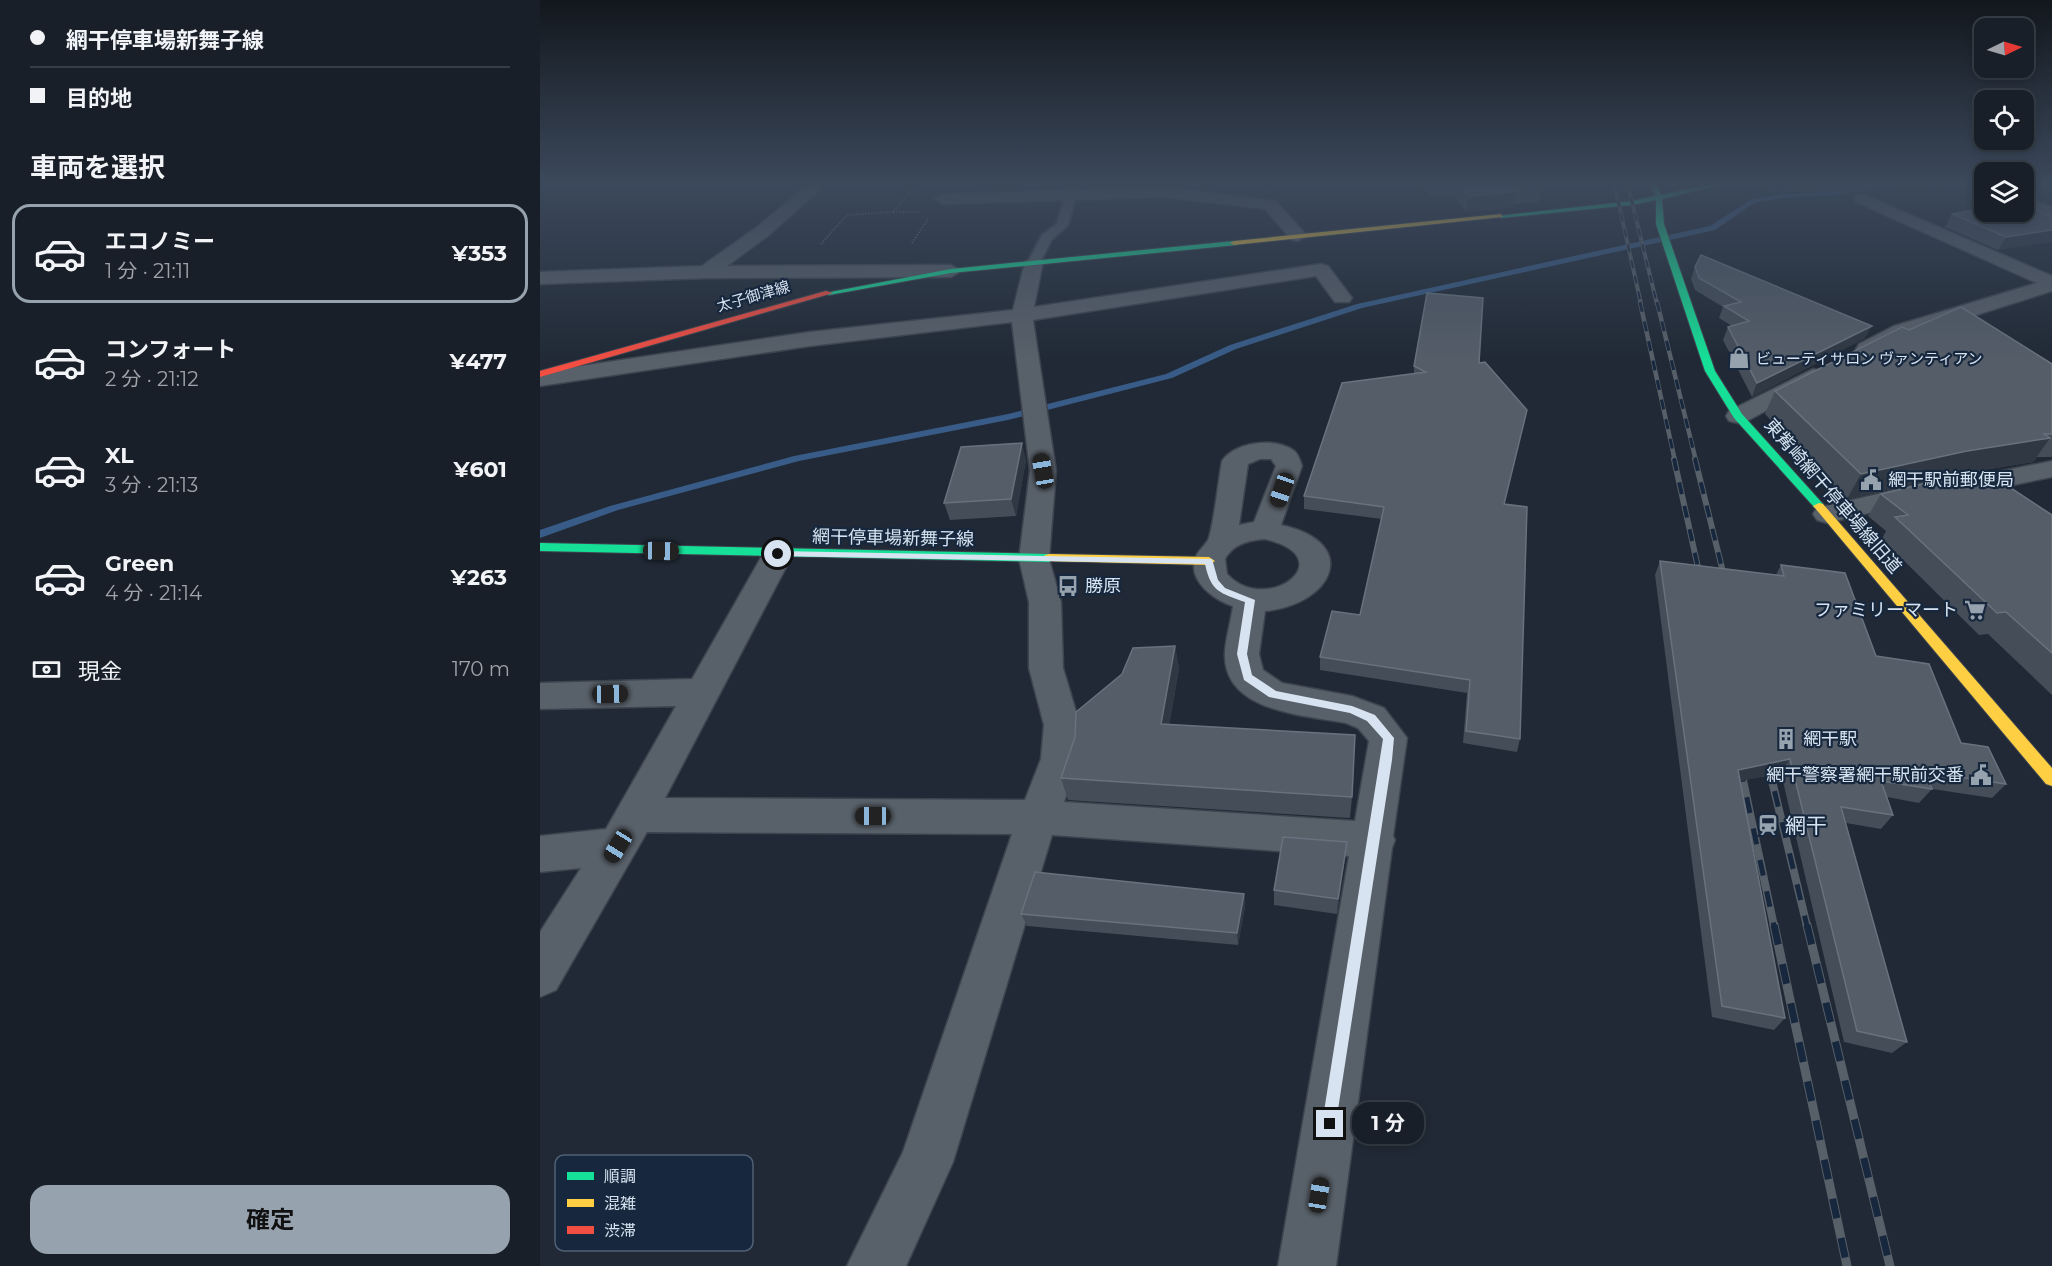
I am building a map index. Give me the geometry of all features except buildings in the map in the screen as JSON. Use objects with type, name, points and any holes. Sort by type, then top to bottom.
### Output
[{"type":"main road","name":"太子御津線","points":[[540,377],[800,299],[951,271],[1246,241]]},
{"type":"main road","name":"東觜崎網干停車場線旧道","points":[[1666,241],[1710,371],[1737,416],[1827,514],[2052,779]]},
{"type":"main road","name":"網干停車場新舞子線","points":[[540,547],[1034,558],[1215,552]]},
{"type":"street","points":[[707,272],[749,241]]},
{"type":"street","points":[[1957,241],[2052,284]]},
{"type":"street","points":[[876,1266],[926,1162],[1017,875],[1060,759],[1062,725],[1046,669],[1045,602],[1034,558],[1043,471],[1022,315],[1034,262]]},
{"type":"street","points":[[540,377],[810,339],[1022,315],[1321,270],[1342,298]]},
{"type":"street","points":[[540,278],[707,272],[951,271]]},
{"type":"street","points":[[1851,357],[1902,331],[2052,284]]},
{"type":"street","points":[[1737,416],[1831,368]]},
{"type":"street","points":[[1215,552],[1249,531],[1283,532],[1309,546],[1316,556],[1317,568],[1312,580],[1287,597],[1250,600],[1222,590],[1213,581],[1215,552],[1235,461],[1243,455],[1257,452],[1278,452],[1285,456],[1289,466],[1266,530]]},
{"type":"street","points":[[1827,514],[1952,485],[1959,488],[2052,469]]},
{"type":"street","points":[[540,974],[627,831],[778,554]]},
{"type":"street","points":[[1250,600],[1242,654],[1247,677],[1273,695],[1352,710],[1371,718],[1388,738],[1375,840],[1307,1266]]},
{"type":"street","points":[[540,696],[703,692]]},
{"type":"street","points":[[540,854],[627,831],[1038,817],[1375,840]]},
{"type":"lane","points":[[1034,262],[1044,241]]},
{"type":"path","points":[[797,271],[823,241]]},
{"type":"path","points":[[894,271],[914,241]]},
{"type":"waterway","points":[[540,534],[614,508],[798,458],[1008,417],[1169,376],[1233,347],[1360,306],[1653,241]]},
{"type":"railway","points":[[1627,241],[1641,304]]},
{"type":"railway","points":[[1642,241],[1657,304]]},
{"type":"railway","points":[[1640,302],[1675,461]]},
{"type":"railway","points":[[1657,302],[1696,461]]},
{"type":"railway","points":[[1674,459],[1701,581]]},
{"type":"railway","points":[[1695,459],[1726,584]]},
{"type":"railway","points":[[1767,760],[1807,926]]},
{"type":"railway","points":[[1740,766],[1774,926]]},
{"type":"railway","points":[[1774,925],[1847,1266]]},
{"type":"railway","points":[[1807,925],[1890,1266]]},
{"type":"traffic: fast","points":[[1666,241],[1710,371],[1738,416],[1819,506]]},
{"type":"traffic: fast","points":[[829,293],[951,271],[1234,243]]},
{"type":"traffic: fast","points":[[540,547],[1049,558]]},
{"type":"traffic: slow","points":[[1234,243],[1253,241]]},
{"type":"traffic: slow","points":[[1819,506],[2052,779]]},
{"type":"traffic: slow","points":[[1049,558],[1209,561]]},
{"type":"traffic: jam","points":[[540,374],[829,293]]},
{"type":"place","name":"ビューティサロン ヴァンティアン","points":[[1739,358]]},
{"type":"place","name":"網干駅前郵便局","points":[[1871,480]]},
{"type":"place","name":"勝原","points":[[1068,586]]},
{"type":"place","name":"ファミリーマート","points":[[1975,610]]},
{"type":"place","name":"網干駅","points":[[1786,739]]},
{"type":"place","name":"網干警察署網干駅前交番","points":[[1981,775]]},
{"type":"place","name":"網干","points":[[1768,825]]},
{"type":"route","points":[[778,554],[1209,561],[1209,571],[1213,581],[1222,590],[1235,597],[1250,600],[1242,654],[1247,677],[1273,695],[1352,710],[1371,718],[1388,738],[1386,760],[1330,1124]]}]
